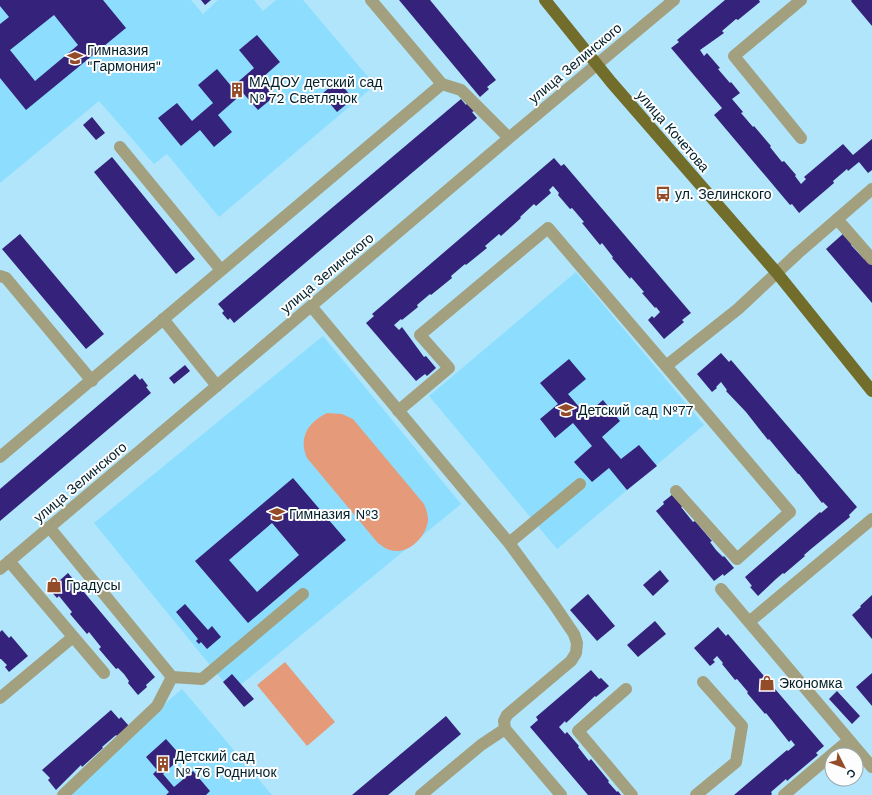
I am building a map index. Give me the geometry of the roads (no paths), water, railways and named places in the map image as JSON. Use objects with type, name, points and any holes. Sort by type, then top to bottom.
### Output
[{"type":"main road","name":"улица Кочетова","points":[[545,0],[597,65],[777,273],[872,391]]},
{"type":"street","points":[[371,0],[442,84],[461,90],[509,138]]},
{"type":"street","name":"улица Зелинского","points":[[4,565],[674,0]]},
{"type":"street","points":[[801,0],[734,56],[801,138]]},
{"type":"street","points":[[0,457],[92,381],[163,319],[442,84]]},
{"type":"street","points":[[120,147],[221,270]]},
{"type":"street","points":[[666,366],[738,309],[872,189]]},
{"type":"street","points":[[837,219],[872,259]]},
{"type":"street","points":[[398,410],[449,368],[420,335],[548,228],[790,512],[737,559],[676,491]]},
{"type":"street","points":[[0,276],[6,278],[92,381]]},
{"type":"street","points":[[311,306],[508,543],[553,603],[574,634],[577,642],[576,653],[571,661],[507,715],[504,721],[505,729],[561,795]]},
{"type":"street","points":[[163,319],[217,386]]},
{"type":"street","points":[[508,543],[580,484]]},
{"type":"street","points":[[750,622],[872,519]]},
{"type":"street","points":[[49,527],[172,678],[202,679],[303,594]]},
{"type":"street","points":[[4,565],[73,637],[104,673]]},
{"type":"street","points":[[722,589],[872,767]]},
{"type":"street","points":[[0,698],[73,637]]},
{"type":"street","points":[[63,795],[145,719],[157,706],[172,678]]},
{"type":"street","points":[[696,795],[736,762],[742,726],[702,682]]},
{"type":"street","points":[[626,689],[578,731],[632,795]]},
{"type":"street","points":[[421,795],[481,745],[505,729]]},
{"type":"street","points":[[784,795],[849,740]]},
{"type":"place","name":"Гимназия \"Гармония\"","points":[[75,58]]},
{"type":"place","name":"МАДОУ детский сад № 72 Светлячок","points":[[237,90]]},
{"type":"place","name":"ул. Зелинского","points":[[663,194]]},
{"type":"place","name":"Детский сад №77","points":[[566,410]]},
{"type":"place","name":"Гимназия №3","points":[[277,514]]},
{"type":"place","name":"Градусы","points":[[54,585]]},
{"type":"place","name":"Экономка","points":[[767,683]]},
{"type":"place","name":"Детский сад № 76 Родничок","points":[[163,764]]}]
